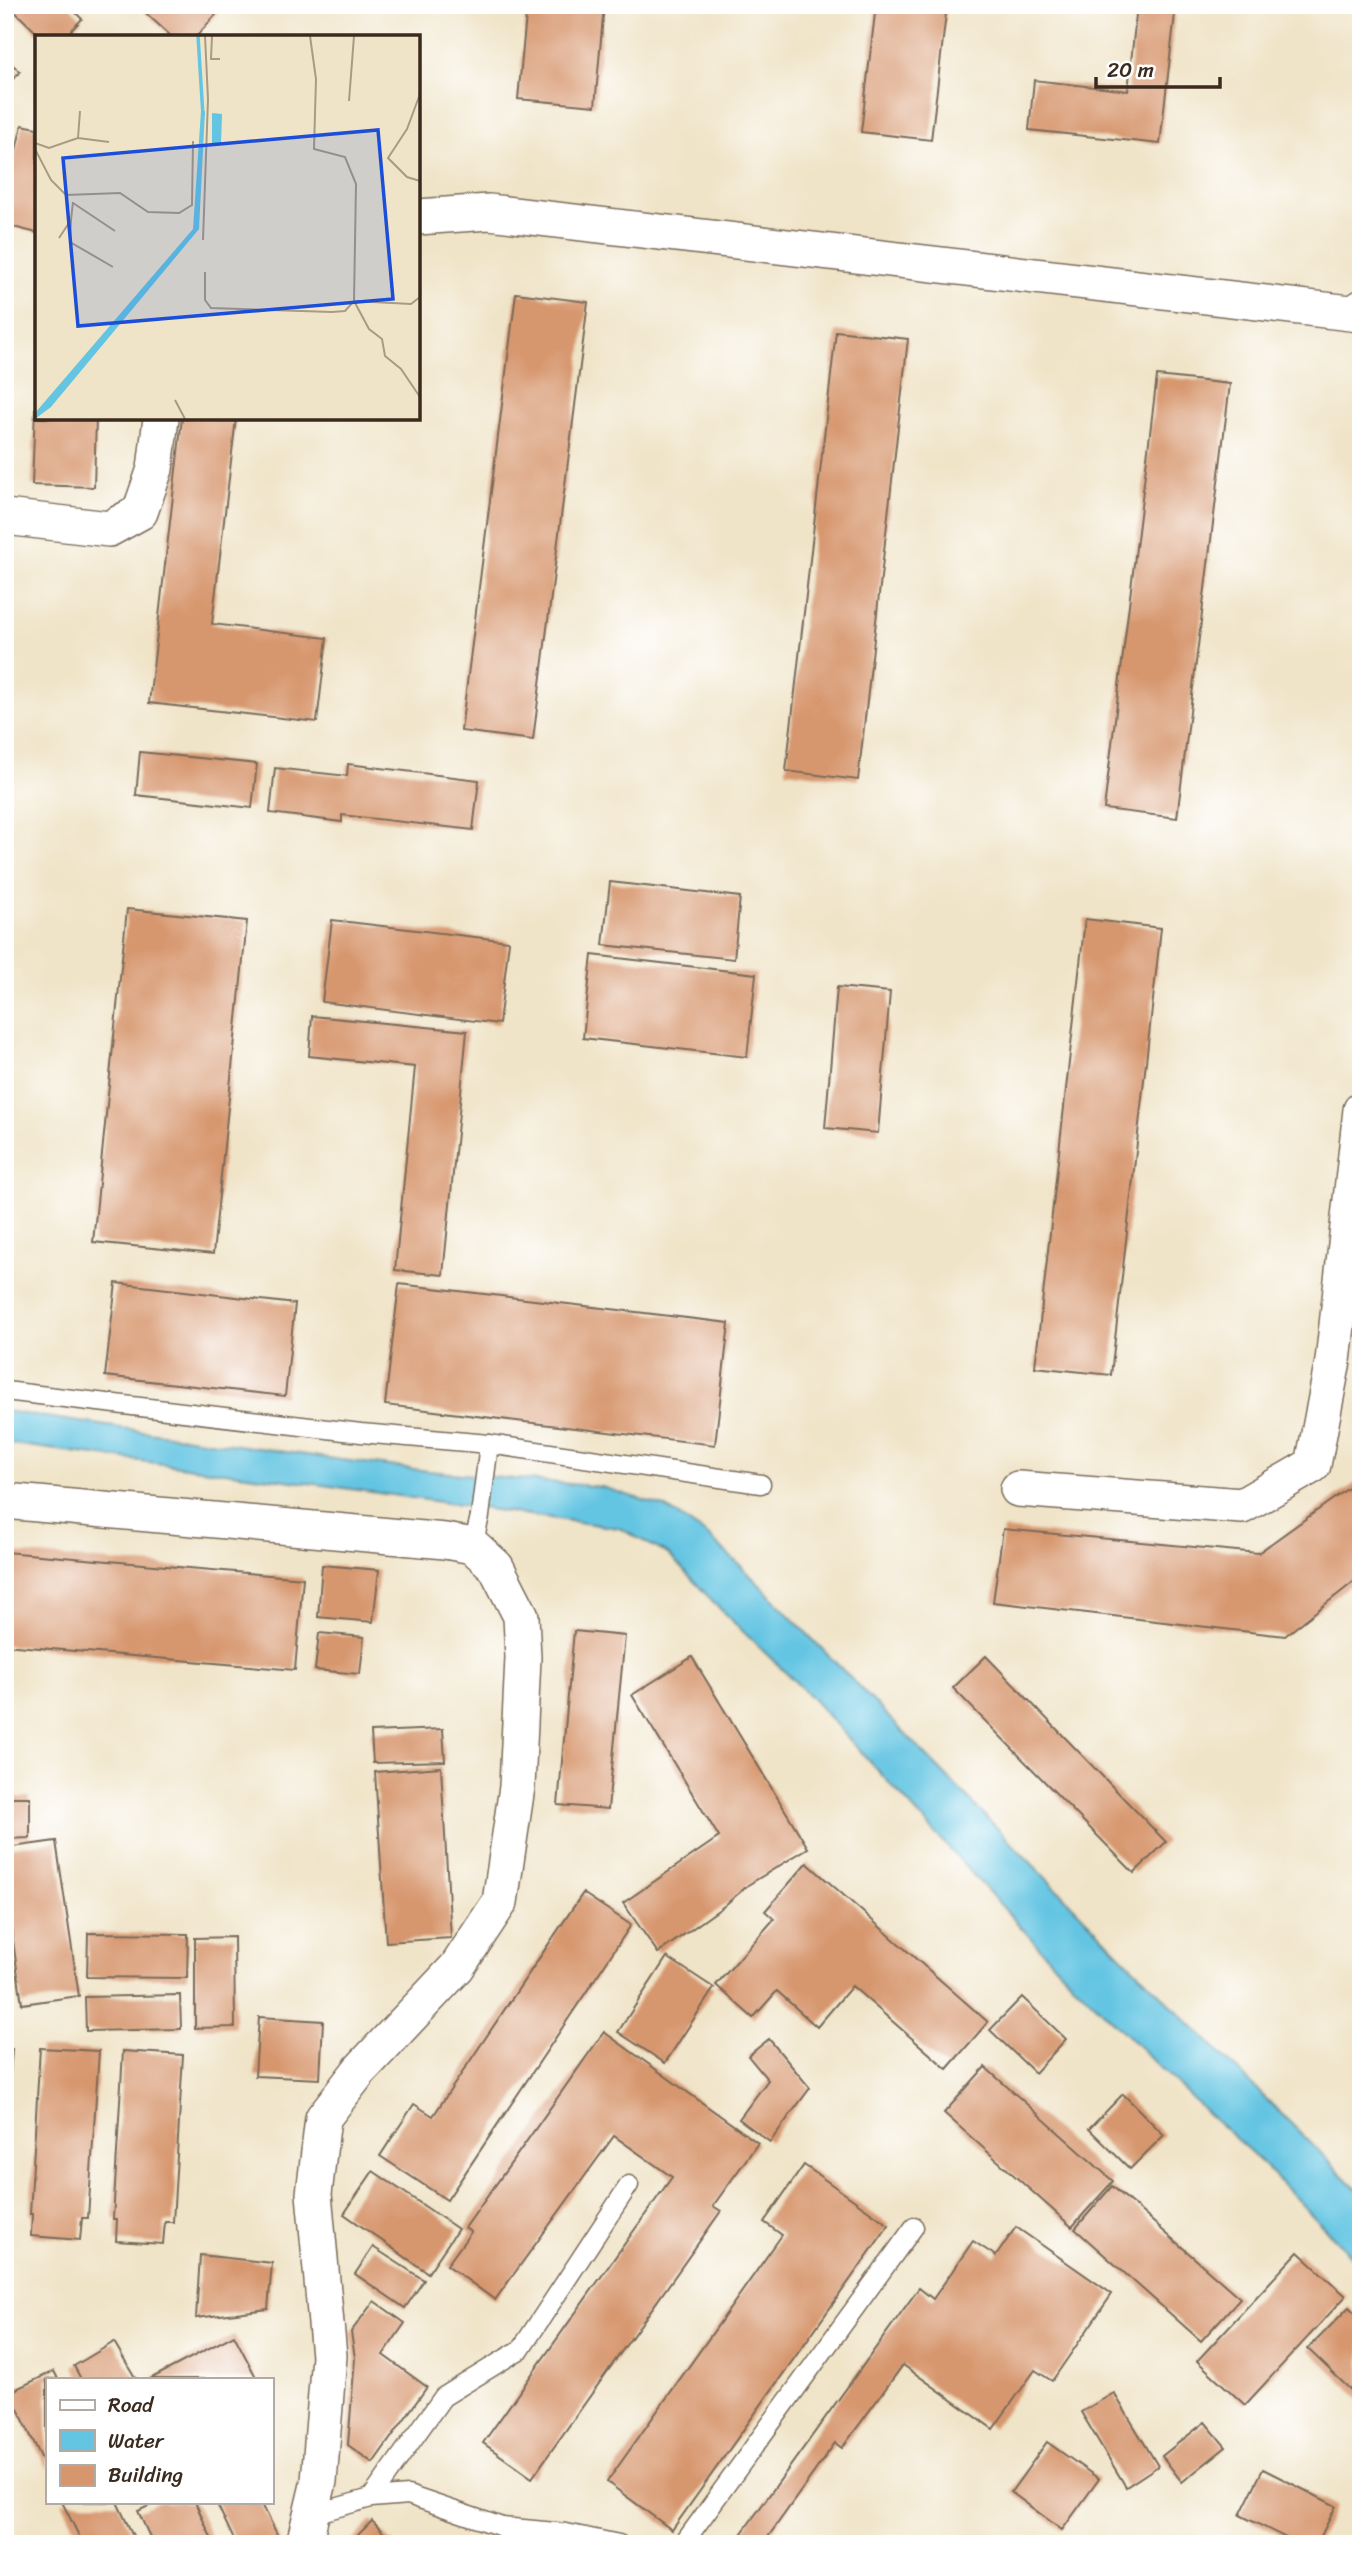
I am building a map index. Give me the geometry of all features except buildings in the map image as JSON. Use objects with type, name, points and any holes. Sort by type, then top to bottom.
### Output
[{"type":"street","points":[[420,216],[489,212],[1360,313]]},
{"type":"street","points":[[5,517],[109,528],[140,512],[155,469],[161,420]]},
{"type":"street","points":[[1018,1489],[1242,1506],[1313,1465],[1333,1361],[1361,1110]]},
{"type":"street","points":[[5,1501],[446,1541],[477,1531],[521,1616],[523,1658],[517,1787],[500,1902],[457,1967],[360,2070],[323,2118],[314,2194],[329,2356],[319,2481],[307,2529]]},
{"type":"lane","points":[[5,1391],[361,1433],[489,1444],[761,1484]]},
{"type":"lane","points":[[477,1531],[489,1444]]},
{"type":"lane","points":[[371,2498],[443,2397],[521,2349],[629,2185]]},
{"type":"lane","points":[[683,2544],[914,2227]]},
{"type":"lane","points":[[307,2529],[371,2498],[408,2495],[502,2526],[566,2533],[620,2544]]},
{"type":"lane","points":[[502,2526],[523,2544]]},
{"type":"water","points":[[5,1411],[334,1459],[602,1487],[665,1507],[707,1535],[744,1569],[1125,1959],[1361,2193],[1361,2266],[1252,2153],[1211,2117],[1060,1970],[809,1695],[727,1616],[668,1554],[619,1528],[5,1443]]}]
